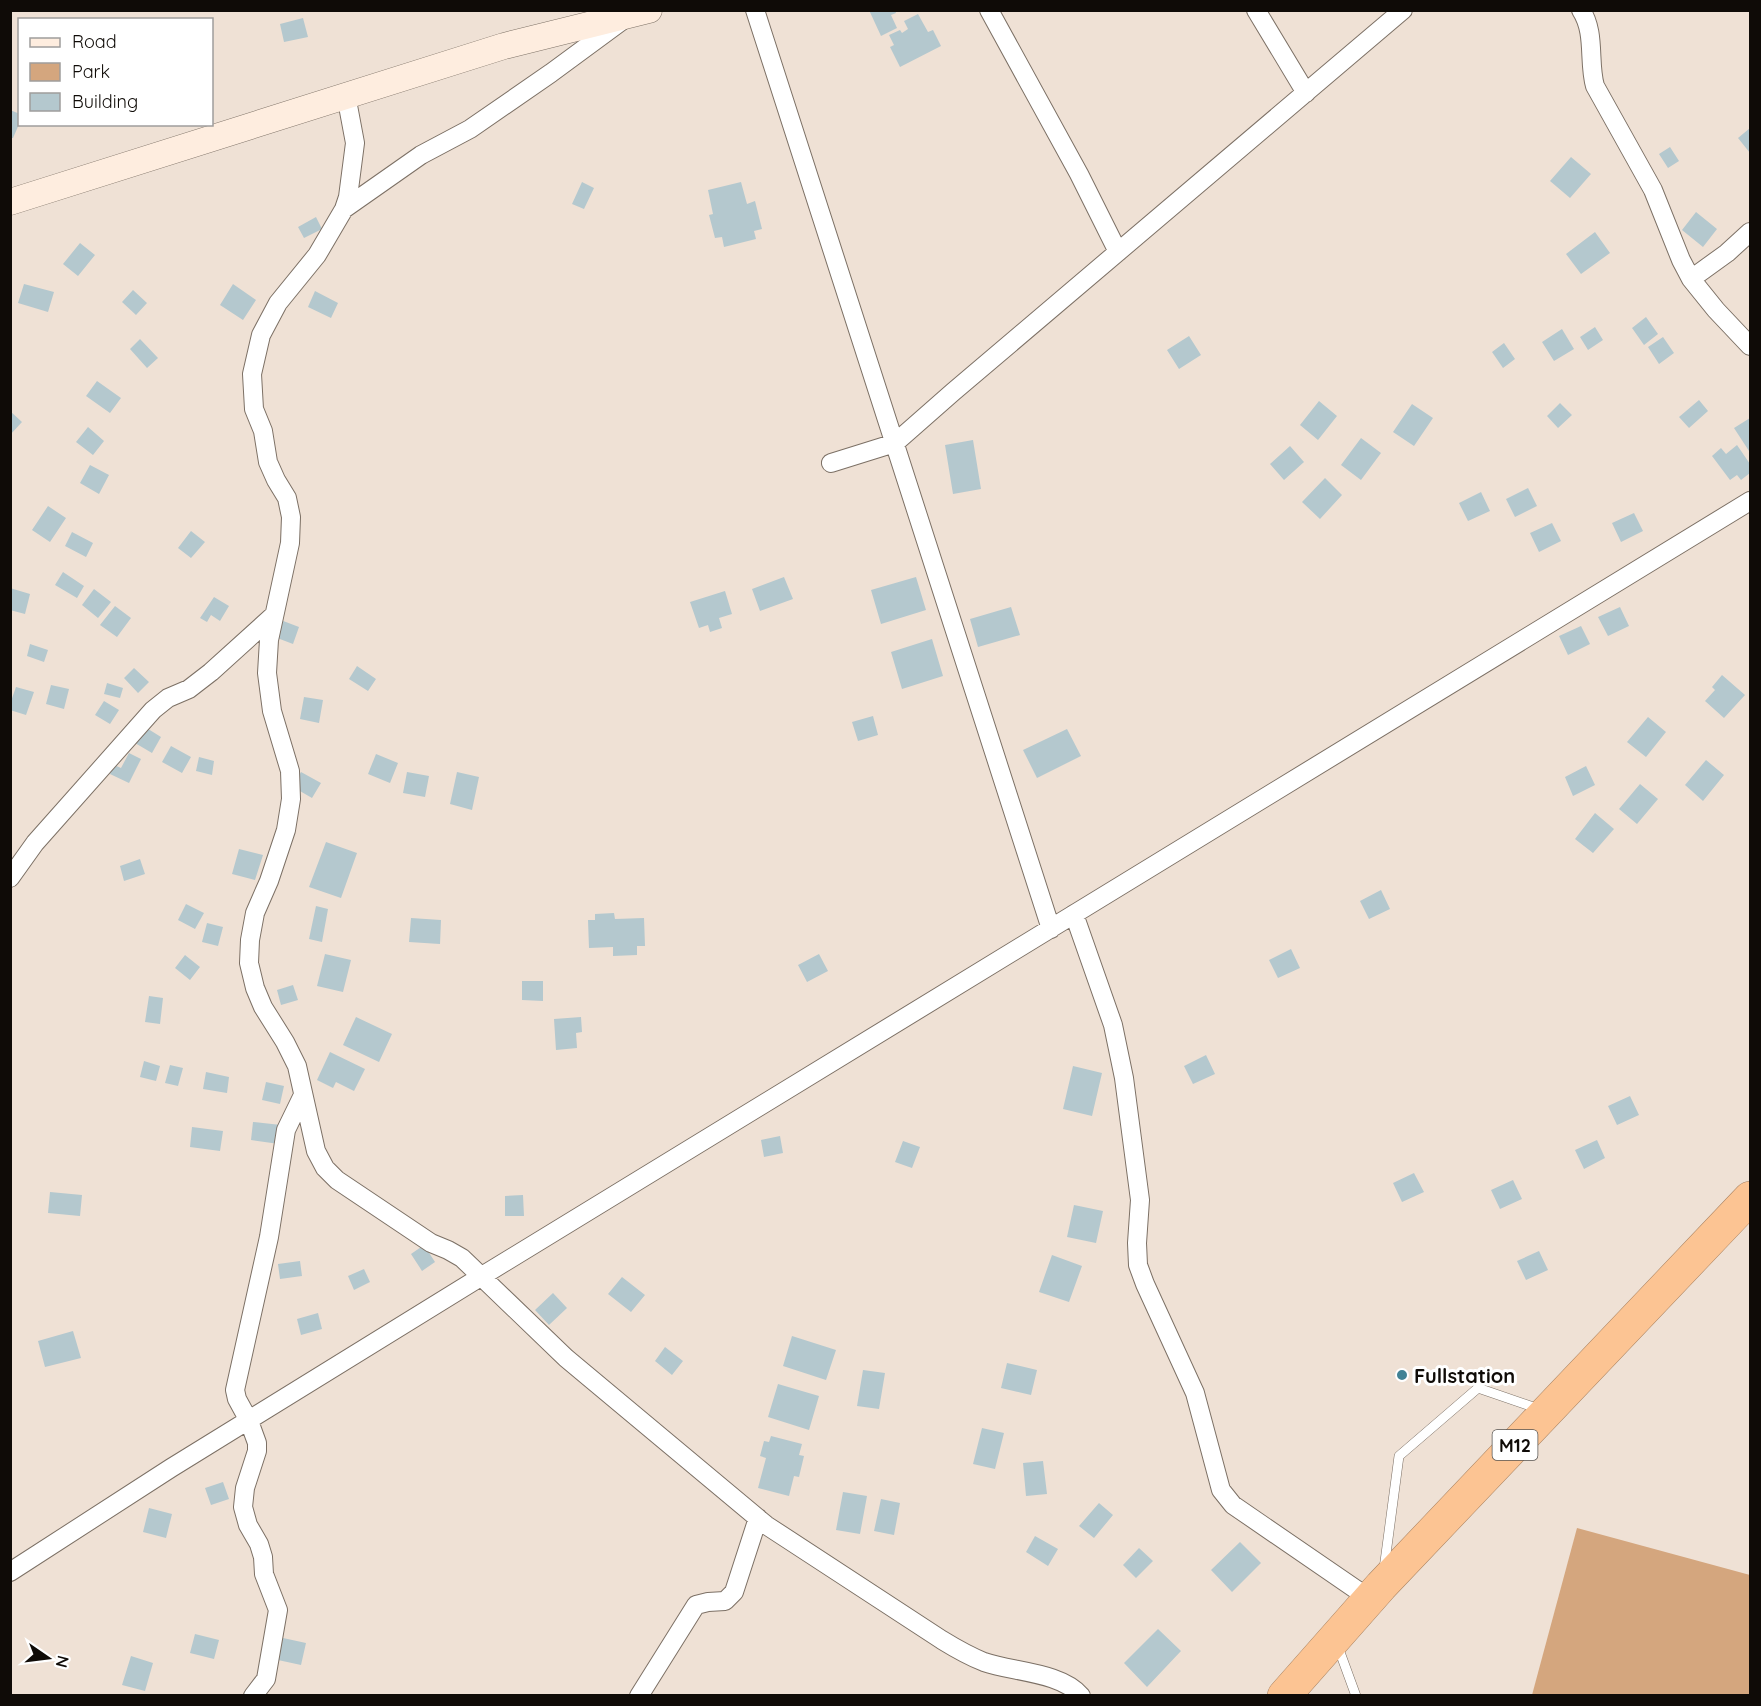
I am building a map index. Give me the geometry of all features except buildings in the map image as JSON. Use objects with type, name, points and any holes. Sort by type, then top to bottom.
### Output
[{"type":"highway","name":"M12","points":[[1284,1695],[1376,1593],[1750,1198]]},
{"type":"street","points":[[756,10],[1051,929]]},
{"type":"street","points":[[989,10],[1079,174],[1118,252]]},
{"type":"street","points":[[1256,10],[1306,93]]},
{"type":"street","points":[[831,463],[895,444],[1403,10]]},
{"type":"street","points":[[1581,10],[1590,29],[1595,86],[1653,190],[1681,260],[1691,279],[1750,346]]},
{"type":"street","points":[[10,202],[504,45],[639,13]]},
{"type":"street","points":[[344,209],[421,155],[470,129],[639,13]]},
{"type":"street","points":[[346,95],[356,143],[344,209],[317,255],[278,303],[261,334],[252,374],[254,409],[263,431],[268,462],[287,498],[291,517],[290,543],[268,640],[267,673],[272,711],[290,771],[291,799],[286,830],[269,881],[255,913],[249,963],[255,988],[263,1007],[297,1066],[316,1151],[325,1168],[337,1180],[431,1243],[462,1258],[566,1358],[766,1525],[942,1640],[984,1662],[1054,1679],[1077,1690],[1081,1695]]},
{"type":"street","points":[[1691,279],[1727,253],[1750,232]]},
{"type":"street","points":[[10,1572],[171,1468],[482,1276],[1750,501]]},
{"type":"street","points":[[10,878],[35,843],[153,710],[168,698],[189,689],[211,672],[274,615]]},
{"type":"street","points":[[1074,914],[1113,1025],[1124,1078],[1140,1200],[1138,1265],[1195,1393],[1221,1490],[1233,1505],[1376,1593]]},
{"type":"street","points":[[253,1695],[266,1678],[278,1610],[264,1574],[263,1557],[259,1544],[248,1525],[243,1507],[245,1488],[257,1450],[257,1443],[235,1390],[269,1237],[286,1130],[303,1095]]},
{"type":"street","points":[[639,1695],[696,1605],[724,1601],[734,1592],[758,1518]]},
{"type":"lane","points":[[1376,1593],[1400,1456],[1478,1388],[1547,1412]]},
{"type":"lane","points":[[1335,1638],[1356,1695]]},
{"type":"green space","points":[[1577,1528],[1750,1575],[1750,1695],[1532,1695]]},
{"type":"place","name":"Fullstation","points":[[1402,1375]]}]
